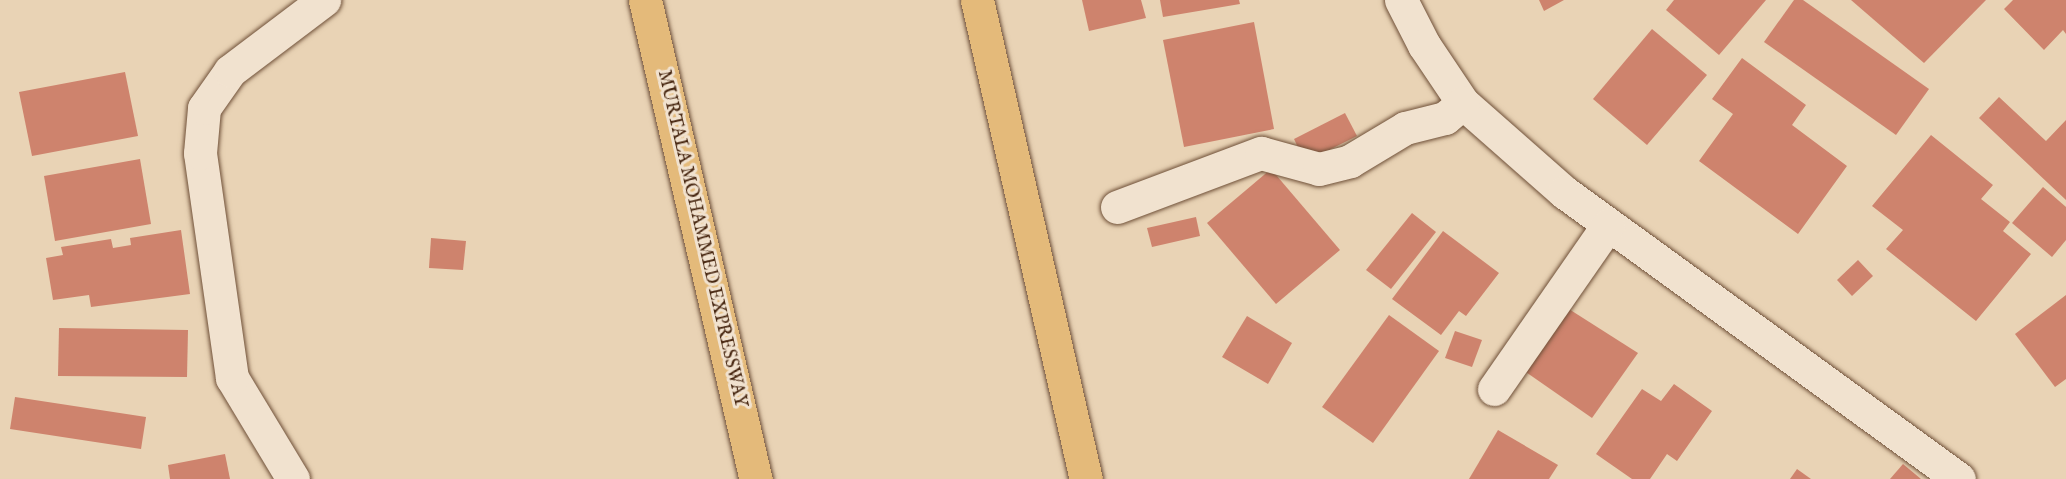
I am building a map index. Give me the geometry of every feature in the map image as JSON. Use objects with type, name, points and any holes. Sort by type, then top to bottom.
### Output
[{"type":"main road","name":"MURTALA MOHAMMED EXPRESSWAY","points":[[645,0],[756,479]]},
{"type":"main road","points":[[977,0],[1086,479]]},
{"type":"street","points":[[293,479],[232,378],[200,153],[204,108],[230,71],[324,0]]},
{"type":"street","points":[[1401,0],[1424,45],[1463,103],[1564,192],[1959,479]]},
{"type":"street","points":[[1118,207],[1261,153],[1319,169],[1350,161],[1405,128],[1445,118],[1463,103]]},
{"type":"street","points":[[1494,389],[1608,225]]},
{"type":"building","points":[[1082,0],[1141,0],[1146,18],[1089,31]]},
{"type":"building","points":[[1160,0],[1239,0],[1240,4],[1163,17]]},
{"type":"building","points":[[1539,0],[1564,0],[1544,11]]},
{"type":"building","points":[[1674,0],[1766,0],[1719,55],[1666,10]]},
{"type":"building","points":[[1794,0],[1803,0],[1929,89],[1896,135],[1764,42]]},
{"type":"building","points":[[1851,0],[1986,0],[1924,63]]},
{"type":"building","points":[[2013,0],[2066,0],[2066,34],[2063,30],[2044,50],[2004,9]]},
{"type":"building","points":[[1254,22],[1274,129],[1184,147],[1163,40]]},
{"type":"building","points":[[1652,29],[1707,75],[1647,145],[1593,99]]},
{"type":"building","points":[[1742,58],[1806,105],[1792,125],[1847,166],[1798,234],[1699,161],[1733,114],[1712,99]]},
{"type":"building","points":[[125,72],[138,136],[32,156],[19,92]]},
{"type":"building","points":[[1999,97],[2046,141],[2066,120],[2066,200],[1979,118]]},
{"type":"building","points":[[1345,113],[1357,136],[1305,162],[1294,139]]},
{"type":"building","points":[[1931,135],[1993,185],[1981,199],[2010,222],[2003,231],[2031,254],[1976,321],[1886,249],[1903,230],[1872,206]]},
{"type":"building","points":[[140,159],[151,224],[55,241],[44,176]]},
{"type":"building","points":[[1271,169],[1340,250],[1276,304],[1207,223]]},
{"type":"building","points":[[2043,187],[2066,207],[2066,240],[2052,257],[2012,223]]},
{"type":"building","points":[[1412,213],[1436,232],[1391,289],[1366,270]]},
{"type":"building","points":[[1196,217],[1200,236],[1152,247],[1147,228]]},
{"type":"building","points":[[181,230],[190,294],[91,307],[89,295],[53,300],[46,258],[63,255],[61,247],[111,239],[113,248],[131,245],[130,238]]},
{"type":"building","points":[[1443,231],[1499,273],[1466,316],[1459,311],[1441,335],[1392,299]]},
{"type":"building","points":[[431,238],[466,241],[463,270],[429,268]]},
{"type":"building","points":[[1858,260],[1873,276],[1852,296],[1837,280]]},
{"type":"building","points":[[2066,295],[2066,379],[2055,387],[2015,334]]},
{"type":"building","points":[[1561,304],[1638,353],[1592,418],[1517,366]]},
{"type":"building","points":[[1389,315],[1439,351],[1373,443],[1322,407]]},
{"type":"building","points":[[1247,316],[1292,343],[1268,384],[1222,357]]},
{"type":"building","points":[[59,328],[188,330],[187,377],[58,376]]},
{"type":"building","points":[[1455,331],[1482,340],[1472,367],[1445,358]]},
{"type":"building","points":[[1674,384],[1712,411],[1677,461],[1667,454],[1650,479],[1632,479],[1596,454],[1642,389],[1661,401]]},
{"type":"building","points":[[15,397],[146,417],[141,449],[10,429]]},
{"type":"building","points":[[1498,430],[1558,465],[1549,479],[1469,479]]},
{"type":"building","points":[[225,454],[230,479],[170,479],[168,465]]},
{"type":"building","points":[[1903,464],[1921,479],[1890,479]]},
{"type":"building","points":[[1797,469],[1811,479],[1790,479]]}]
